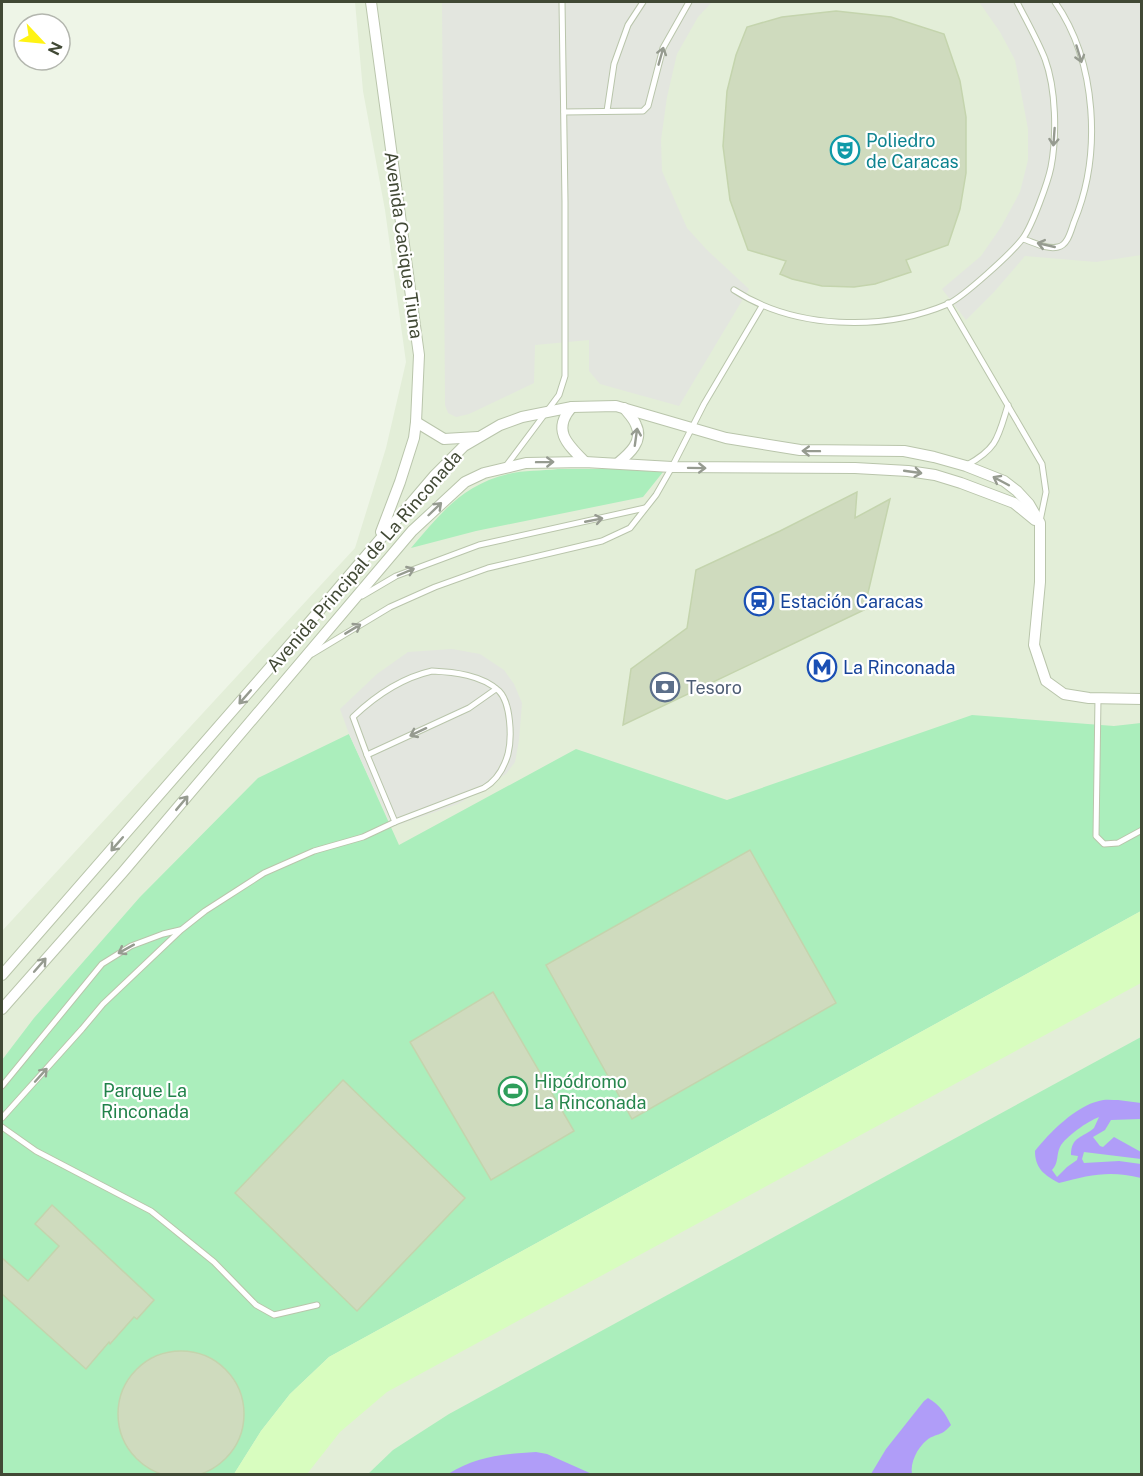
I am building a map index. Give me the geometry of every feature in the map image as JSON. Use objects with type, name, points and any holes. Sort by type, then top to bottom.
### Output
[{"type":"street","name":"Avenida Cacique Tiuna","points":[[371,2],[419,355],[417,422],[400,482],[378,540]]},
{"type":"street","name":"Avenida Principal de La Rinconada","points":[[2,975],[435,475],[464,446],[500,425],[548,411],[601,405],[624,408],[726,438],[800,450],[904,452],[966,466],[1004,481],[1029,504],[1040,523]]},
{"type":"street","points":[[572,407],[566,414],[562,426],[564,436],[568,445],[585,462]]},
{"type":"street","points":[[618,462],[630,454],[638,435],[637,425],[624,408]]},
{"type":"street","points":[[417,422],[444,439],[480,437]]},
{"type":"street","name":"Avenida Principal de La Rinconada","points":[[2,1009],[123,872],[412,531],[451,493],[465,482],[484,473],[526,463],[585,462],[618,462],[672,467],[855,468],[917,472],[961,483],[1014,503],[1040,523]]},
{"type":"street","points":[[1040,523],[1040,582],[1034,645],[1046,681],[1064,694],[1098,698],[1142,699]]},
{"type":"lane","points":[[506,467],[559,395],[565,376],[562,2]]},
{"type":"lane","points":[[608,111],[614,64],[628,25],[643,2]]},
{"type":"lane","points":[[564,112],[643,111],[648,106],[663,48],[685,2]]},
{"type":"lane","points":[[734,290],[762,306],[799,317],[846,322],[896,319],[948,303],[971,287],[1023,238],[1051,168],[1055,128],[1051,86],[1045,59],[1017,2]]},
{"type":"lane","points":[[1023,238],[1051,248],[1060,247],[1066,243],[1082,203],[1089,177],[1092,105],[1079,52],[1064,14],[1055,2]]},
{"type":"lane","points":[[948,303],[1042,464],[1046,492],[1040,523]]},
{"type":"lane","points":[[303,660],[390,607],[435,587],[488,568],[602,541],[630,528],[672,467],[704,404],[762,306]]},
{"type":"lane","points":[[966,466],[982,457],[997,440],[1008,405]]},
{"type":"lane","points":[[355,600],[396,576],[478,545],[645,508]]},
{"type":"lane","points":[[2,1118],[103,1004],[181,930],[206,911],[264,873],[314,851],[363,837],[395,822],[484,788],[493,782],[509,753],[510,717],[502,694],[496,689],[471,677],[446,671],[421,674],[394,686],[368,703],[353,717],[395,822]]},
{"type":"lane","points":[[367,755],[469,708],[496,689]]},
{"type":"lane","points":[[1098,698],[1096,836],[1104,844],[1118,843],[1142,830]]},
{"type":"lane","points":[[2,1086],[102,964],[131,946],[181,930]]},
{"type":"lane","points":[[2,1127],[36,1151],[151,1211],[214,1262],[256,1305],[274,1315],[317,1305]]},
{"type":"shaded area","points":[[355,2],[1141,2],[1141,1474],[2,1474],[2,931],[355,548],[386,448],[406,362],[385,210],[363,91]]},
{"type":"shaded area","points":[[442,2],[712,2],[698,17],[677,54],[667,97],[661,140],[662,171],[687,228],[749,289],[679,406],[600,384],[589,371],[589,340],[535,345],[534,383],[469,414],[456,417],[448,413],[445,405]]},
{"type":"shaded area","points":[[979,2],[1141,2],[1141,255],[1096,262],[1025,256],[966,320],[942,289],[981,256],[1001,227],[1020,192],[1028,160],[1028,129],[1015,60],[1000,32]]},
{"type":"shaded area","points":[[452,649],[480,654],[504,670],[514,684],[522,703],[515,762],[506,774],[458,804],[392,827],[349,734],[340,709],[377,674],[408,652]]},
{"type":"shaded area","points":[[1101,1100],[1141,1103],[1141,1119],[1111,1120],[1105,1130],[1093,1137],[1103,1147],[1114,1137],[1141,1152],[1141,1159],[1084,1152],[1082,1159],[1084,1163],[1119,1161],[1141,1164],[1141,1178],[1119,1174],[1100,1175],[1059,1183],[1045,1174],[1037,1162],[1035,1151],[1048,1136],[1081,1108]],"holes":[[[1099,1117],[1094,1128],[1075,1141],[1071,1155],[1078,1156],[1077,1160],[1057,1177],[1052,1170],[1056,1165],[1063,1143],[1077,1130]]]},
{"type":"shaded area","points":[[928,1398],[942,1410],[951,1425],[920,1447],[913,1461],[912,1474],[871,1474],[886,1449]]},
{"type":"shaded area","points":[[536,1452],[547,1454],[592,1474],[448,1474],[469,1463],[491,1457]]},
{"type":"green space","points":[[558,469],[663,472],[643,497],[476,531],[411,548],[453,502],[478,485],[514,473]]},
{"type":"green space","name":"Hipódromo La Rinconada","points":[[972,715],[1114,726],[1141,723],[1141,911],[329,1357],[290,1394],[261,1431],[234,1474],[2,1474],[2,1060],[34,1018],[140,897],[258,778],[349,734],[399,845],[576,749],[727,800]]},
{"type":"green space","points":[[1141,1037],[1141,1474],[368,1474],[393,1450],[449,1414]]},
{"type":"sand","points":[[1141,911],[1141,983],[387,1392],[340,1432],[307,1474],[234,1474],[261,1431],[290,1394],[329,1357]]},
{"type":"building","name":"Poliedro de Caracas","points":[[836,11],[891,17],[944,34],[960,81],[966,117],[966,173],[960,209],[948,245],[906,260],[911,272],[875,284],[854,287],[822,286],[792,279],[780,274],[786,261],[748,250],[730,200],[723,146],[727,91],[736,55],[747,27],[782,17]]},
{"type":"building","points":[[857,492],[855,518],[890,499],[864,610],[623,725],[631,669],[687,628],[696,570]]},
{"type":"building","points":[[750,850],[836,1003],[632,1119],[546,965]]},
{"type":"building","points":[[493,992],[574,1131],[491,1180],[410,1042]]},
{"type":"building","points":[[343,1080],[465,1198],[357,1311],[235,1193]]},
{"type":"building","points":[[52,1205],[154,1300],[137,1319],[134,1317],[110,1344],[109,1342],[86,1369],[2,1294],[2,1258],[28,1281],[59,1246],[35,1224]]},
{"type":"building","points":[[181,1351],[205,1355],[226,1369],[240,1390],[244,1414],[240,1438],[226,1459],[205,1473],[181,1477],[157,1473],[136,1459],[122,1438],[118,1414],[122,1390],[136,1369],[157,1355]]},
{"type":"place","name":"Poliedro de Caracas","points":[[845,150]]},
{"type":"place","name":"Estación Caracas","points":[[759,601]]},
{"type":"place","name":"La Rinconada","points":[[822,667]]},
{"type":"place","name":"Tesoro","points":[[665,687]]},
{"type":"place","name":"Hipódromo La Rinconada","points":[[513,1091]]},
{"type":"park label","name":"Parque La Rinconada","points":[[145,1100]]}]
